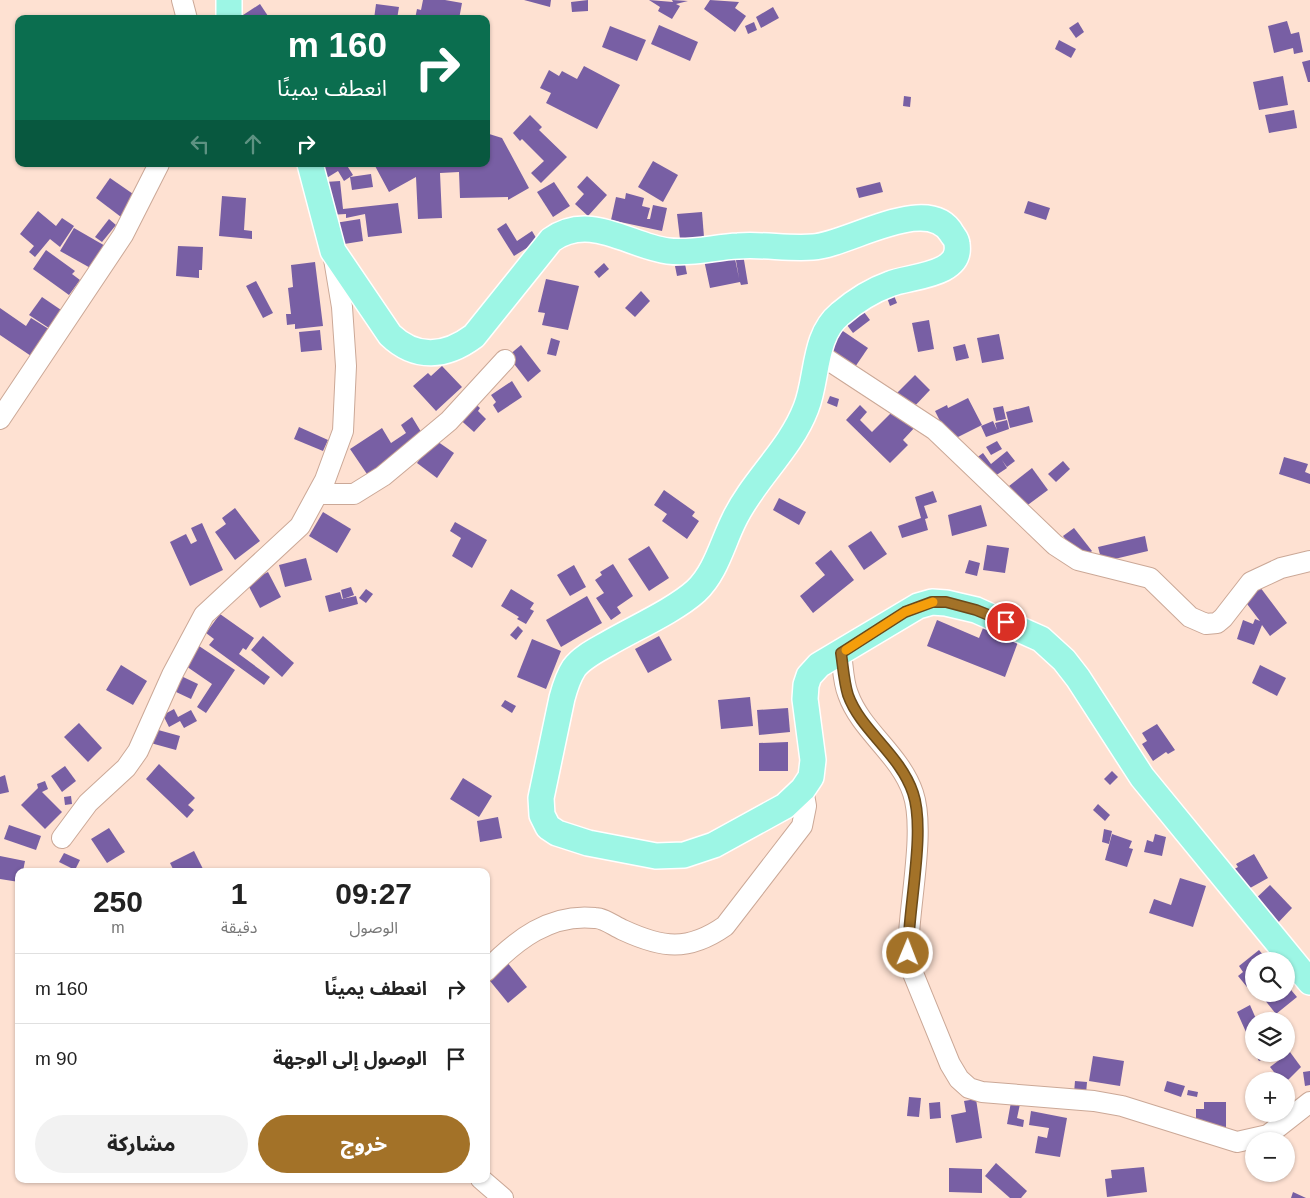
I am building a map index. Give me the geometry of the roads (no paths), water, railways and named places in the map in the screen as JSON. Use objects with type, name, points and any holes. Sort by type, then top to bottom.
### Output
[{"type":"main road","points":[[311,167],[333,251],[390,335],[402,347],[422,353],[439,353],[460,346],[474,336],[551,240],[561,233],[573,230],[608,231],[668,251],[688,251],[734,246],[820,246],[913,218],[935,219],[949,229],[957,244],[955,257],[947,267],[939,272],[879,288],[843,311],[832,321],[824,336],[812,390],[799,424],[746,498],[707,579],[684,600],[592,653],[576,666],[566,682],[541,798],[542,815],[548,828],[557,834],[588,844],[656,856],[684,855],[714,845],[785,806],[804,789],[810,778],[813,760],[805,699],[806,685],[810,676],[819,665],[905,612],[932,602],[946,602],[976,610],[1040,639],[1064,660],[1078,678],[1142,777],[1310,982]]},
{"type":"street","points":[[182,0],[186,15]]},
{"type":"street","points":[[0,419],[123,235],[158,167]]},
{"type":"street","points":[[62,838],[88,803],[126,768],[138,752],[172,675],[204,616],[300,526],[318,494],[343,431],[346,366],[342,307],[333,251]]},
{"type":"street","points":[[819,354],[935,430],[1055,545],[1078,560],[1150,578],[1190,617],[1206,624],[1217,623],[1223,618],[1251,582],[1281,568],[1310,561]]},
{"type":"street","points":[[318,494],[354,494],[383,476],[448,422],[505,360]]},
{"type":"street","points":[[841,653],[848,694],[856,711],[902,769],[914,794],[917,820],[908,953],[910,966],[950,1064],[959,1079],[969,1088],[982,1092],[1094,1101],[1122,1106],[1237,1142],[1268,1135],[1310,1102]]},
{"type":"street","points":[[490,967],[520,940],[547,923],[570,918],[596,918],[649,942],[668,946],[710,937],[725,926],[802,826],[806,806],[804,789]]},
{"type":"street","points":[[486,1183],[503,1198]]}]
